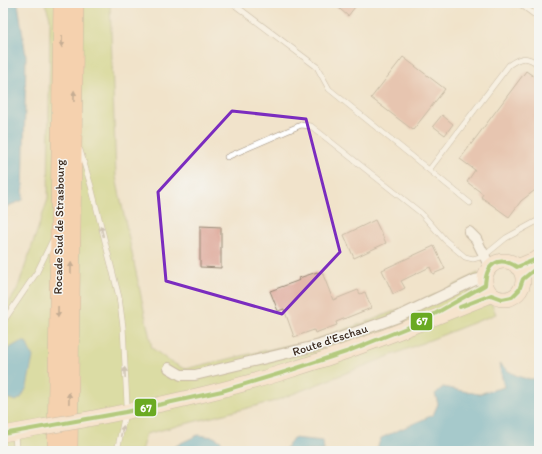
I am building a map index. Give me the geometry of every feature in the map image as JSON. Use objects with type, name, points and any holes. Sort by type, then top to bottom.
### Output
[{"type":"highway","name":"Rocade Sud de Strasbourg","points":[[56,451],[62,3]]},
{"type":"highway","name":"Rocade Sud de Strasbourg","points":[[69,451],[75,3]]},
{"type":"main road","points":[[520,273],[539,258]]},
{"type":"main road","points":[[507,261],[512,263],[520,273],[522,285],[520,291],[515,296],[510,298],[497,298],[487,276],[495,263],[507,261]]},
{"type":"main road","points":[[520,273],[539,266]]},
{"type":"main road","name":"Route d'Eschau","points":[[9,434],[126,412],[222,391],[346,352],[419,323],[487,276]]},
{"type":"street","points":[[468,232],[476,239],[487,276]]},
{"type":"street","name":"Route d'Eschau","points":[[169,368],[181,375],[195,375],[306,349],[398,317],[475,280],[487,276]]},
{"type":"lane","points":[[232,3],[317,67],[329,89],[470,203]]},
{"type":"lane","points":[[519,3],[539,18]]},
{"type":"lane","points":[[429,170],[509,65],[518,59],[524,58],[531,59],[539,65]]},
{"type":"lane","points":[[227,157],[301,125],[311,126],[421,213],[445,240],[465,257],[473,259],[487,276],[506,238],[539,220]]},
{"type":"lane","points":[[74,126],[119,297],[127,404],[117,451]]},
{"type":"lane","points":[[3,322],[37,272],[50,248],[55,234],[60,207]]},
{"type":"lane","points":[[9,434],[16,451]]},
{"type":"highlighted area","points":[[232,111],[306,119],[340,252],[282,314],[166,281],[158,192]]},
{"type":"green space","points":[[45,3],[110,3],[116,177],[152,348],[169,361],[185,369],[285,346],[302,345],[372,320],[440,293],[478,273],[496,314],[275,401],[146,434],[141,451],[3,451],[3,312],[17,290],[48,199],[50,18]]},
{"type":"water","points":[[3,3],[18,3],[26,56],[23,200],[3,208]]},
{"type":"water","points":[[20,342],[26,342],[33,357],[27,387],[21,398],[16,401],[3,397],[3,362],[8,349]]},
{"type":"water","points":[[499,364],[522,378],[539,378],[539,451],[376,451],[381,438],[433,415],[438,404],[435,394],[443,387],[478,394],[504,387]]},
{"type":"water","points":[[198,435],[214,437],[221,441],[224,451],[167,451],[183,442]]},
{"type":"water","points":[[293,438],[323,441],[324,451],[284,451]]},
{"type":"building","points":[[333,3],[358,3],[348,16]]},
{"type":"building","points":[[403,57],[445,89],[413,130],[371,98]]},
{"type":"building","points":[[526,71],[539,80],[539,187],[521,201],[509,217],[481,197],[483,194],[467,182],[475,170],[460,159]]},
{"type":"building","points":[[442,115],[453,124],[445,135],[433,126]]},
{"type":"building","points":[[375,220],[386,243],[354,258],[344,235]]},
{"type":"building","points":[[200,226],[221,227],[221,268],[200,267]]},
{"type":"building","points":[[434,246],[445,269],[433,274],[430,267],[401,281],[405,288],[393,294],[382,270]]},
{"type":"building","points":[[317,272],[322,272],[333,300],[358,290],[360,294],[365,292],[371,308],[336,322],[337,325],[315,333],[314,330],[294,337],[284,309],[278,311],[270,291]]},
{"type":"transit line","name":"67","points":[[3,434],[126,412],[222,391],[346,352],[419,323],[485,285],[488,272],[494,264],[504,262],[510,263],[517,267],[539,258]]},
{"type":"transit line","name":"67","points":[[460,307],[491,295],[502,299],[512,297],[519,290],[523,279],[539,266]]}]
